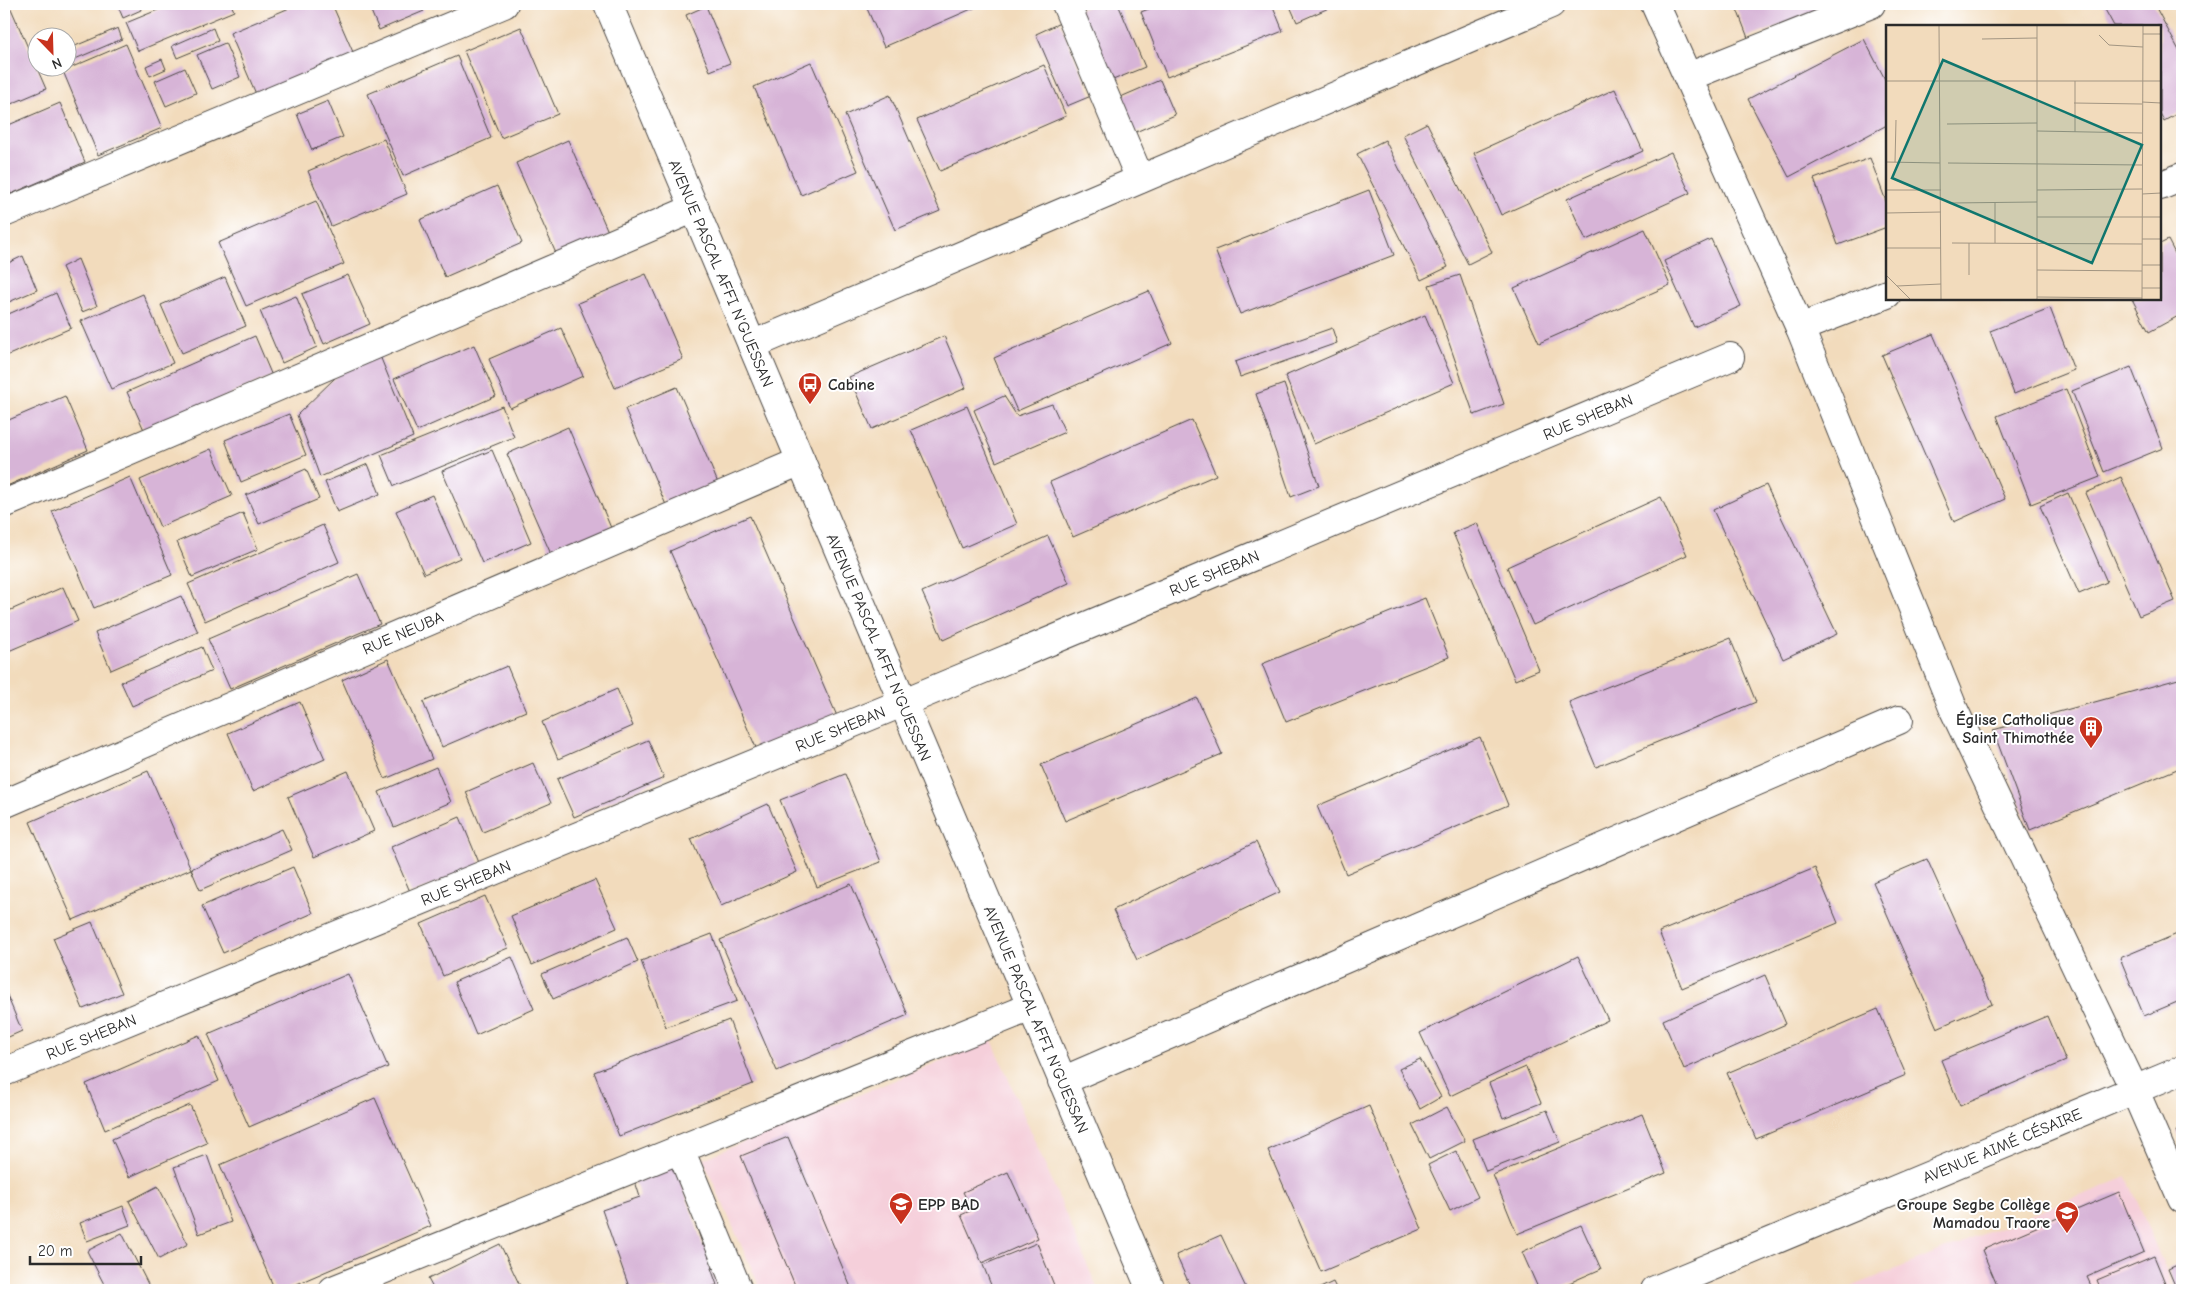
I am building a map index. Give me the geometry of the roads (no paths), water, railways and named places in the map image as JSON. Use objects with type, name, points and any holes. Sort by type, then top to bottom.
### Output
[{"type":"street","points":[[4,213],[504,4]]},
{"type":"street","name":"AVENUE PASCAL AFFI N'GUESSAN","points":[[608,4],[1150,1290]]},
{"type":"street","points":[[1066,4],[1140,179]]},
{"type":"street","points":[[752,345],[1551,4]]},
{"type":"street","points":[[1656,4],[1800,328],[1954,710],[2135,1091],[2182,1199]]},
{"type":"street","points":[[1688,78],[1871,4]]},
{"type":"street","points":[[2161,186],[2182,177]]},
{"type":"street","points":[[4,504],[695,208]]},
{"type":"street","points":[[1800,328],[1886,294]]},
{"type":"street","name":"RUE SHEBAN","points":[[4,1072],[902,703],[1730,357]]},
{"type":"street","name":"RUE NEUBA","points":[[4,804],[801,461]]},
{"type":"street","points":[[1062,1081],[1899,720]]},
{"type":"street","points":[[333,1290],[1031,1007]]},
{"type":"street","name":"AVENUE AIMÉ CÉSAIRE","points":[[1655,1290],[2182,1070]]},
{"type":"street","points":[[680,1149],[738,1290]]},
{"type":"place","name":"Cabine","points":[[810,405]]},
{"type":"place","name":"Église Catholique Saint Thimothée","points":[[2091,749]]},
{"type":"place","name":"EPP BAD","points":[[901,1225]]},
{"type":"place","name":"Groupe Segbe Collège Mamadou Traore","points":[[2067,1234]]}]
